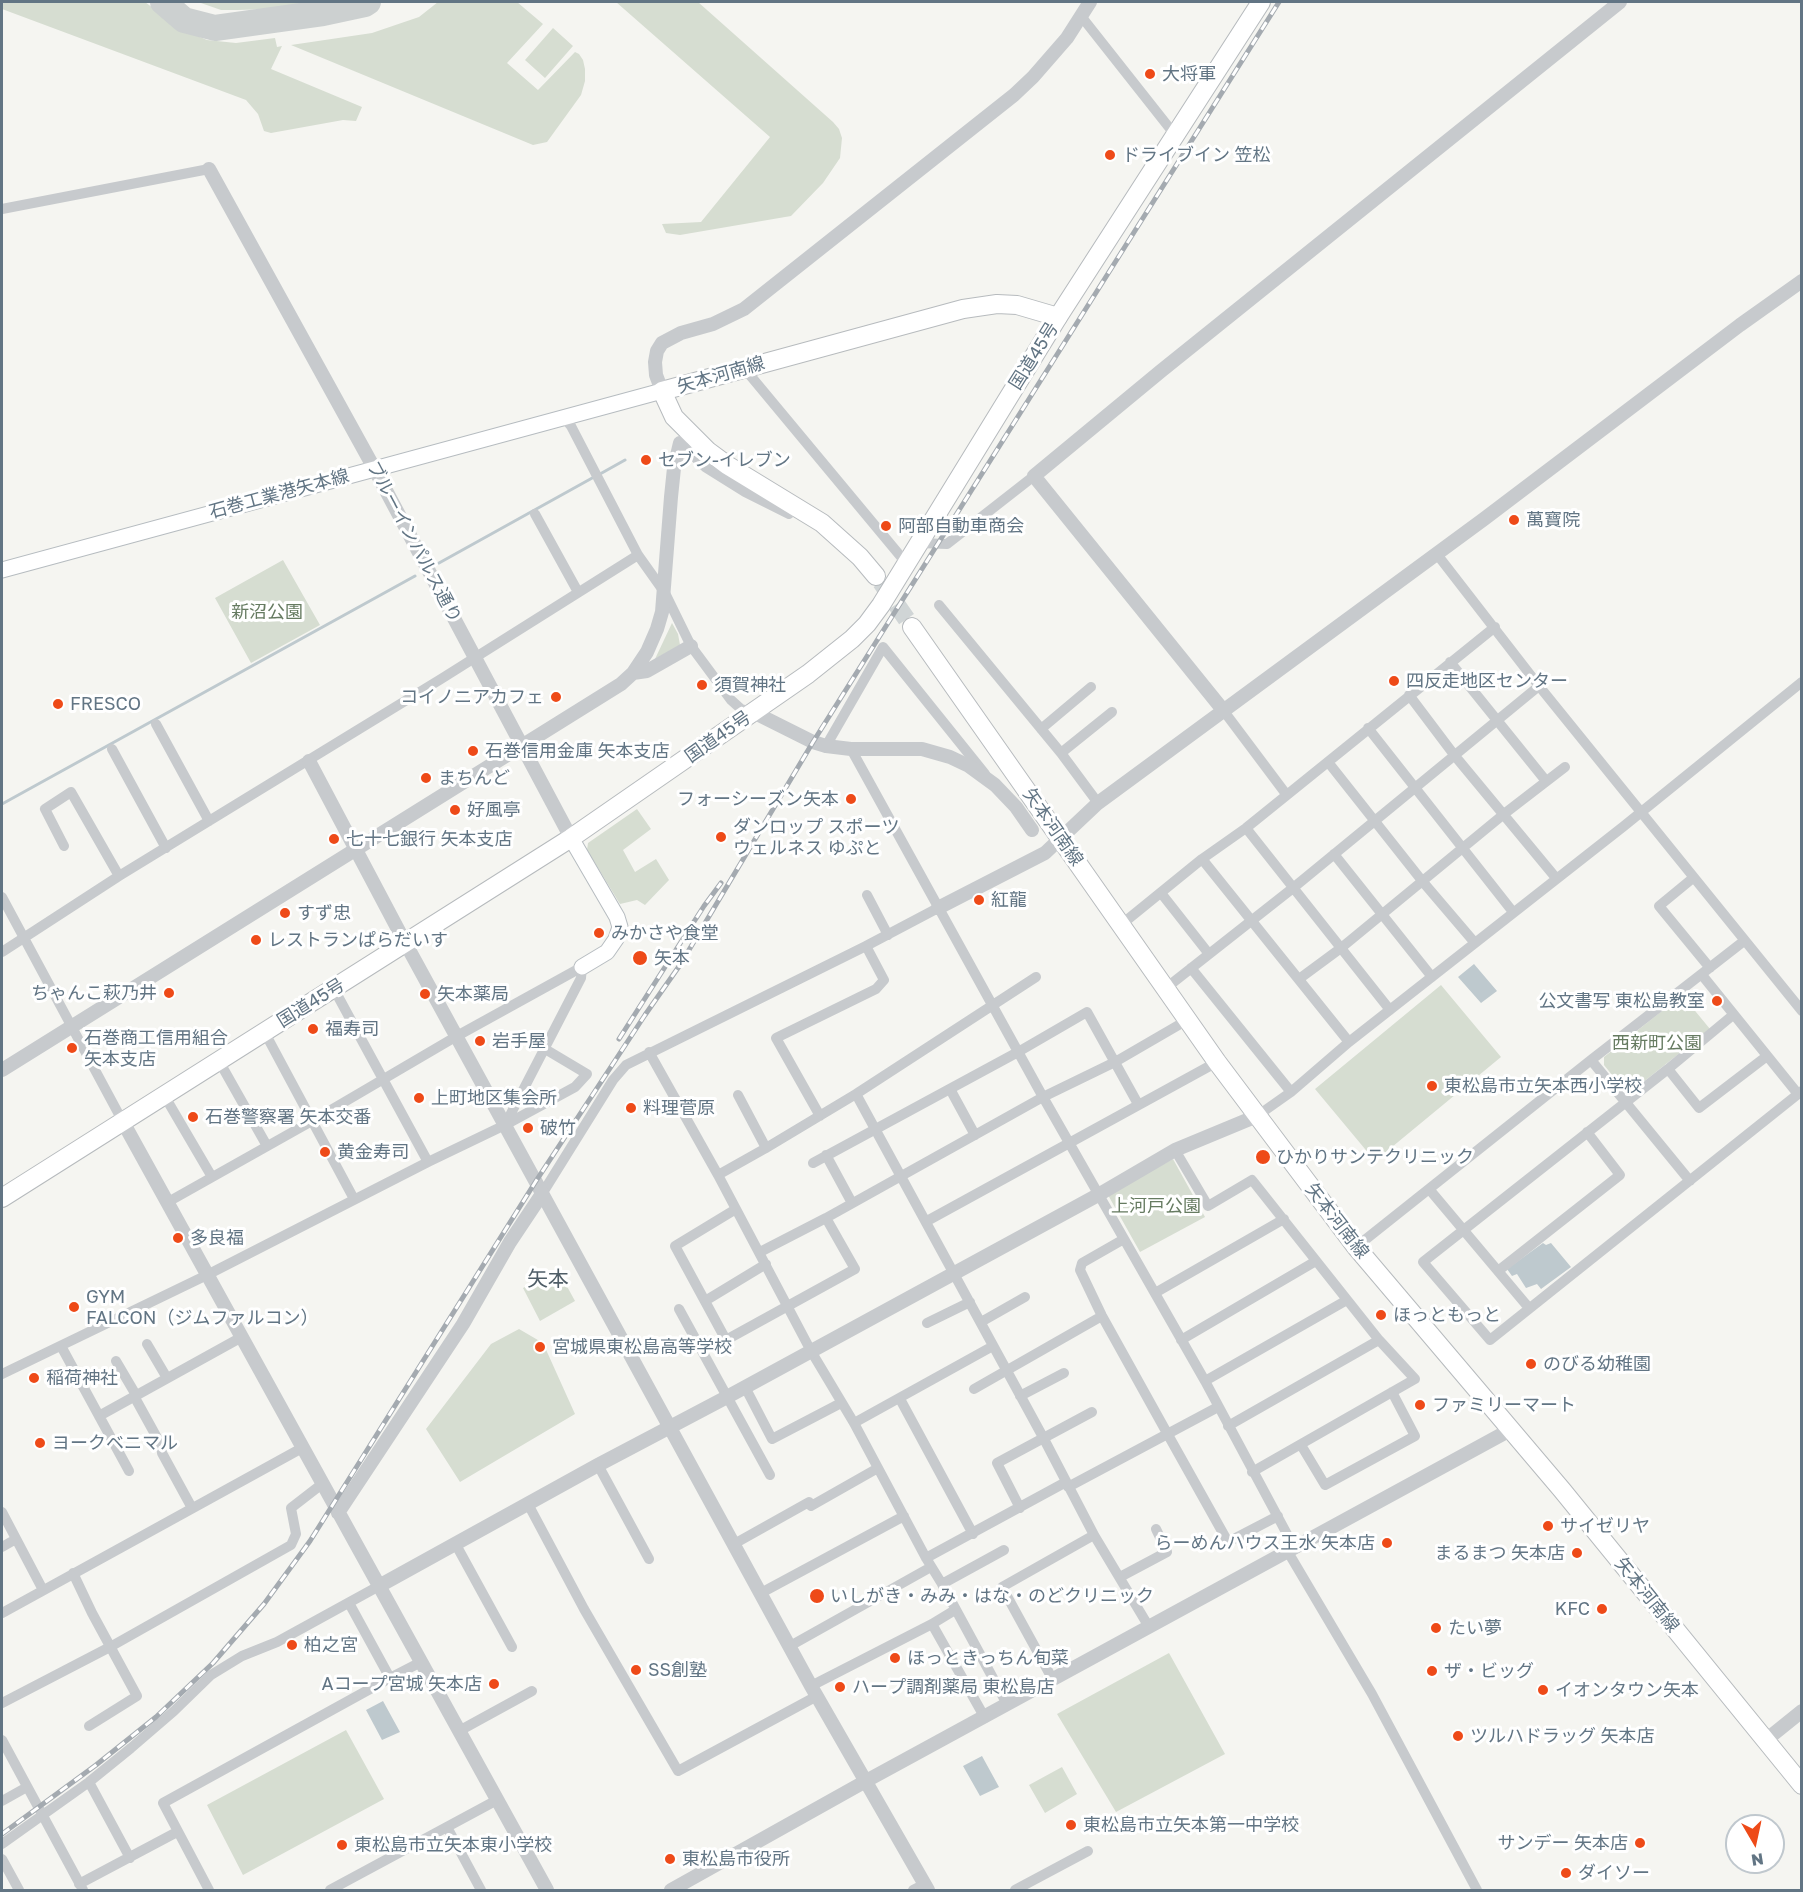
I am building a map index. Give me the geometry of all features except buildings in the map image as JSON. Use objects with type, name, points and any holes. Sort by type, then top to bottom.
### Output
[{"type":"main road","name":"国道45号","points":[[2,1198],[571,838],[808,674],[852,639],[867,624],[906,564],[1058,318],[1261,2]]},
{"type":"main road","name":"矢本河南線","points":[[876,576],[860,557],[822,523],[708,451],[674,417],[662,392],[963,309],[997,304],[1017,304],[1058,318]]},
{"type":"main road","name":"石巻工業港矢本線","points":[[2,570],[662,392]]},
{"type":"main road","name":"矢本河南線","points":[[912,627],[1217,1062],[1356,1247],[1562,1490],[1802,1785]]},
{"type":"main road","name":"ブルーインパルス通り","points":[[571,838],[617,917],[620,927],[612,946],[600,957],[582,967]]},
{"type":"street","points":[[662,392],[656,375],[655,362],[657,351],[662,343],[681,333],[713,324],[744,309],[1014,95],[1050,58],[1090,2]]},
{"type":"street","points":[[919,543],[946,544],[1034,476],[1620,2]]},
{"type":"street","points":[[1081,16],[1175,135]]},
{"type":"street","points":[[2,209],[209,169]]},
{"type":"street","name":"ブルーインパルス通り","points":[[209,169],[374,468],[571,838]]},
{"type":"street","points":[[339,1513],[463,1324],[510,1242],[613,1080],[626,1065],[1045,854],[1098,803],[1802,281]]},
{"type":"street","points":[[744,368],[906,564]]},
{"type":"street","points":[[564,418],[571,426],[638,555],[665,593],[692,646],[731,700],[741,709],[753,712],[813,742],[826,746],[851,749],[922,749],[950,757],[969,766],[995,785]]},
{"type":"street","points":[[680,442],[705,467],[789,514]]},
{"type":"street","points":[[2,1070],[609,693],[633,673],[647,652],[657,629],[665,593],[671,497],[680,442]]},
{"type":"street","points":[[1034,476],[1223,710],[1286,794]]},
{"type":"street","points":[[535,514],[578,592]]},
{"type":"street","points":[[1436,553],[1539,686],[1802,1011]]},
{"type":"street","points":[[2,952],[119,876],[309,761],[638,555]]},
{"type":"street","points":[[939,605],[1061,753],[1098,803]]},
{"type":"street","points":[[1122,924],[1202,859],[1246,828],[1494,627]]},
{"type":"street","points":[[633,673],[647,671],[692,646]]},
{"type":"street","points":[[826,746],[883,647],[995,785],[1016,807],[1032,830]]},
{"type":"street","points":[[1450,662],[1545,781]]},
{"type":"street","points":[[2,1844],[89,1782],[174,1711],[211,1676],[242,1656],[277,1642],[349,1603],[598,1465],[1098,1195],[1175,1150],[1257,1116],[1291,1092],[1349,1042],[1802,682]]},
{"type":"street","points":[[1166,988],[1293,888],[1539,686]]},
{"type":"street","points":[[1041,729],[1091,687]]},
{"type":"street","points":[[1409,695],[1455,756],[1556,878]]},
{"type":"street","points":[[1061,753],[1112,712]]},
{"type":"street","points":[[156,724],[209,821]]},
{"type":"street","points":[[1368,728],[1513,912]]},
{"type":"street","points":[[851,749],[1069,1144],[1205,1381],[1252,1472],[1278,1516],[1292,1551],[1477,1890]]},
{"type":"street","points":[[112,750],[166,848]]},
{"type":"street","points":[[309,761],[406,944],[814,1691],[866,1781],[922,1888]]},
{"type":"street","points":[[1328,762],[1423,882],[1475,943]]},
{"type":"street","points":[[1299,979],[1341,948],[1565,767]]},
{"type":"street","points":[[64,846],[45,809],[71,792],[119,876]]},
{"type":"street","points":[[1246,828],[1390,1010]]},
{"type":"street","points":[[1334,854],[1432,977]]},
{"type":"street","points":[[1202,859],[1349,1042]]},
{"type":"street","points":[[1693,878],[1659,906],[1706,972],[1733,1015],[1800,1092],[1490,1340],[1423,1262],[1733,1015]]},
{"type":"street","points":[[1161,893],[1209,954]]},
{"type":"street","points":[[867,895],[888,935]]},
{"type":"street","points":[[2,897],[240,1338],[547,1890]]},
{"type":"street","points":[[1356,1247],[1591,1059],[1744,941]]},
{"type":"street","points":[[820,1116],[776,1038],[876,988],[884,980],[866,946]]},
{"type":"street","points":[[168,1202],[582,967]]},
{"type":"street","points":[[505,1125],[580,978],[582,967]]},
{"type":"street","points":[[1191,968],[1291,1092]]},
{"type":"street","points":[[718,1174],[856,1094],[1036,977]]},
{"type":"street","points":[[334,989],[428,1161]]},
{"type":"street","points":[[813,1163],[1087,1012],[1138,1104]]},
{"type":"street","points":[[760,1252],[826,1218],[1043,1097],[1115,1062],[1189,1019]]},
{"type":"street","points":[[265,1033],[354,1199]]},
{"type":"street","points":[[2,1374],[207,1275],[428,1161],[505,1125],[575,1087],[587,1074],[545,1049]]},
{"type":"street","points":[[649,1052],[718,1174],[787,1307],[854,1423],[1006,1704]]},
{"type":"street","points":[[1668,1069],[1699,1108],[1767,1056]]},
{"type":"street","points":[[1591,1059],[1690,1181]]},
{"type":"street","points":[[219,1061],[267,1146]]},
{"type":"street","points":[[927,1221],[1217,1062]]},
{"type":"street","points":[[950,1089],[975,1135]]},
{"type":"street","points":[[856,1094],[927,1221],[1067,1485],[1149,1627]]},
{"type":"street","points":[[164,1095],[212,1177]]},
{"type":"street","points":[[738,1095],[766,1148]]},
{"type":"street","points":[[1498,1271],[1620,1175],[1587,1132]]},
{"type":"street","points":[[1175,1150],[1208,1206],[1252,1180],[1379,1340],[1415,1379],[1252,1472]]},
{"type":"street","points":[[826,1155],[852,1203]]},
{"type":"street","points":[[1430,1189],[1529,1308]]},
{"type":"street","points":[[736,1209],[675,1246],[726,1340],[855,1269],[826,1218]]},
{"type":"street","points":[[1155,1293],[1284,1219]]},
{"type":"street","points":[[1124,1239],[1082,1263],[1080,1270],[1102,1316],[1167,1433],[1228,1542],[1278,1516]]},
{"type":"street","points":[[1181,1340],[1316,1262]]},
{"type":"street","points":[[705,1300],[766,1264]]},
{"type":"street","points":[[981,1322],[1025,1297]]},
{"type":"street","points":[[1205,1381],[1347,1299]]},
{"type":"street","points":[[927,1323],[970,1302]]},
{"type":"street","points":[[679,1309],[770,1475]]},
{"type":"street","points":[[974,1389],[1102,1316]]},
{"type":"street","points":[[99,1416],[240,1338]]},
{"type":"street","points":[[1228,1426],[1379,1340]]},
{"type":"street","points":[[147,1344],[166,1378]]},
{"type":"street","points":[[61,1346],[129,1471]]},
{"type":"street","points":[[854,1423],[993,1346]]},
{"type":"street","points":[[116,1361],[192,1508]]},
{"type":"street","points":[[1020,1396],[1064,1373]]},
{"type":"street","points":[[745,1387],[772,1439],[841,1403]]},
{"type":"street","points":[[1301,1445],[1325,1485],[1415,1436],[1392,1392]]},
{"type":"street","points":[[900,1399],[973,1534]]},
{"type":"street","points":[[790,1646],[973,1534],[1218,1407]]},
{"type":"street","points":[[1020,1508],[997,1462],[1092,1412]]},
{"type":"street","points":[[671,1890],[866,1781],[985,1718],[1006,1704],[1292,1551],[1510,1430]]},
{"type":"street","points":[[2,1613],[302,1448]]},
{"type":"street","points":[[598,1465],[649,1559]]},
{"type":"street","points":[[734,1544],[809,1502],[811,1506],[878,1468]]},
{"type":"street","points":[[2,1703],[110,1647],[291,1545],[296,1534],[291,1508],[322,1484]]},
{"type":"street","points":[[528,1504],[584,1609],[678,1771],[955,1610]]},
{"type":"street","points":[[2,1512],[43,1590]]},
{"type":"street","points":[[761,1593],[904,1516]]},
{"type":"street","points":[[1120,1577],[1167,1552],[1156,1528]]},
{"type":"street","points":[[1053,1680],[1002,1587],[1094,1534]]},
{"type":"street","points":[[2,1547],[16,1539]]},
{"type":"street","points":[[455,1543],[512,1647]]},
{"type":"street","points":[[942,1584],[1004,1550]]},
{"type":"street","points":[[73,1573],[137,1696],[89,1726]]},
{"type":"street","points":[[349,1603],[390,1678]]},
{"type":"street","points":[[932,1624],[985,1718]]},
{"type":"street","points":[[209,1890],[163,1803],[421,1662]]},
{"type":"street","points":[[459,1731],[532,1691]]},
{"type":"street","points":[[1766,1740],[1802,1711]]},
{"type":"street","points":[[2,1740],[81,1887],[177,1832]]},
{"type":"street","points":[[89,1782],[130,1858]]},
{"type":"street","points":[[2,1801],[27,1787]]},
{"type":"street","points":[[330,1890],[497,1800]]},
{"type":"street","points":[[447,1827],[481,1890]]},
{"type":"street","points":[[1016,1890],[1088,1851]]},
{"type":"street","points":[[2,1858],[19,1890]]},
{"type":"green space","points":[[2,2],[145,2],[181,29],[207,40],[236,43],[275,38],[277,47],[282,46],[271,69],[362,107],[356,121],[343,120],[271,133],[264,131],[258,114],[246,100],[2,9]]},
{"type":"green space","points":[[198,2],[326,2],[273,9],[221,10]]},
{"type":"green space","points":[[438,2],[517,2],[543,24],[507,63],[538,90],[575,52],[579,54],[585,69],[585,81],[581,95],[547,142],[533,145],[291,45],[372,33],[419,17]]},
{"type":"green space","points":[[616,2],[698,2],[839,129],[842,138],[840,158],[823,183],[791,216],[680,235],[666,233],[662,224],[701,222],[770,137]]},
{"type":"green space","points":[[553,28],[573,46],[545,78],[525,60]]},
{"type":"green space","name":"新沼公園","points":[[283,560],[320,625],[251,663],[215,598]]},
{"type":"green space","points":[[672,623],[678,634],[680,645],[655,659]]},
{"type":"green space","points":[[637,809],[651,829],[623,850],[635,872],[656,859],[669,880],[645,905],[637,900],[620,904],[587,850],[588,843]]},
{"type":"green space","points":[[1441,985],[1501,1057],[1375,1161],[1315,1089]]},
{"type":"green space","name":"西新町公園","points":[[1682,995],[1710,1029],[1632,1091],[1625,1091],[1604,1065],[1604,1057]]},
{"type":"green space","name":"上河戸公園","points":[[1173,1159],[1205,1217],[1140,1252],[1108,1195]]},
{"type":"green space","points":[[558,1270],[575,1301],[540,1321],[523,1288]]},
{"type":"green space","points":[[519,1329],[543,1343],[575,1414],[460,1482],[426,1429],[491,1344]]},
{"type":"green space","points":[[1169,1653],[1225,1754],[1116,1812],[1057,1714]]},
{"type":"green space","points":[[346,1730],[384,1799],[243,1875],[207,1805]]},
{"type":"green space","points":[[1062,1767],[1077,1794],[1045,1813],[1029,1785]]},
{"type":"shaded area","points":[[1474,964],[1497,991],[1481,1003],[1458,977]]},
{"type":"shaded area","points":[[1543,1243],[1546,1245],[1551,1243],[1571,1267],[1541,1289],[1537,1284],[1526,1288],[1517,1274],[1512,1276],[1507,1269]]},
{"type":"shaded area","points":[[383,1701],[400,1732],[382,1740],[366,1710]]},
{"type":"shaded area","points":[[982,1756],[999,1787],[980,1796],[963,1766]]},
{"type":"waterway","points":[[600,474],[625,460]]},
{"type":"waterway","points":[[439,563],[594,477]]},
{"type":"waterway","points":[[2,804],[415,576]]},
{"type":"taxiway","points":[[163,2],[184,20],[215,28],[323,13],[368,2]]},
{"type":"tunnel","points":[[881,582],[912,627]]},
{"type":"railway","points":[[2,1834],[96,1765],[156,1717],[213,1663],[264,1604],[310,1541],[536,1181],[680,965],[813,742],[1279,2]]},
{"type":"railway","points":[[619,1039],[721,883]]},
{"type":"place","name":"大将軍","points":[[1150,74]]},
{"type":"place","name":"ドライブイン 笠松","points":[[1110,155]]},
{"type":"place","name":"セブン-イレブン","points":[[646,460]]},
{"type":"place","name":"萬寶院","points":[[1514,520]]},
{"type":"place","name":"阿部自動車商会","points":[[886,526]]},
{"type":"place","name":"四反走地区センター","points":[[1394,681]]},
{"type":"place","name":"須賀神社","points":[[702,685]]},
{"type":"place","name":"コイノニアカフェ","points":[[556,697]]},
{"type":"place","name":"FRESCO","points":[[58,704]]},
{"type":"place","name":"石巻信用金庫 矢本支店","points":[[473,751]]},
{"type":"place","name":"まちんど","points":[[426,778]]},
{"type":"place","name":"フォーシーズン矢本","points":[[851,799]]},
{"type":"place","name":"好風亭","points":[[455,810]]},
{"type":"place","name":"ダンロップ スポーツ ウェルネス ゆぷと","points":[[721,837]]},
{"type":"place","name":"七十七銀行 矢本支店","points":[[334,839]]},
{"type":"place","name":"紅龍","points":[[979,900]]},
{"type":"place","name":"すず忠","points":[[285,913]]},
{"type":"place","name":"みかさや食堂","points":[[599,933]]},
{"type":"place","name":"レストランぱらだいす","points":[[256,940]]},
{"type":"place","name":"矢本","points":[[640,958]]},
{"type":"place","name":"ちゃんこ萩乃井","points":[[169,993]]},
{"type":"place","name":"矢本薬局","points":[[425,994]]},
{"type":"place","name":"公文書写 東松島教室","points":[[1717,1001]]},
{"type":"place","name":"福寿司","points":[[313,1029]]},
{"type":"place","name":"岩手屋","points":[[480,1041]]},
{"type":"place","name":"石巻商工信用組合 矢本支店","points":[[72,1048]]},
{"type":"place","name":"東松島市立矢本西小学校","points":[[1432,1086]]},
{"type":"place","name":"上町地区集会所","points":[[419,1098]]},
{"type":"place","name":"料理菅原","points":[[631,1108]]},
{"type":"place","name":"石巻警察署 矢本交番","points":[[193,1117]]},
{"type":"place","name":"破竹","points":[[528,1128]]},
{"type":"place","name":"黄金寿司","points":[[325,1152]]},
{"type":"place","name":"ひかりサンテクリニック","points":[[1263,1157]]},
{"type":"place","name":"多良福","points":[[178,1238]]},
{"type":"place","name":"GYM FALCON（ジムファルコン）","points":[[74,1307]]},
{"type":"place","name":"ほっともっと","points":[[1381,1315]]},
{"type":"place","name":"宮城県東松島高等学校","points":[[540,1347]]},
{"type":"place","name":"のびる幼稚園","points":[[1531,1364]]},
{"type":"place","name":"稲荷神社","points":[[34,1378]]},
{"type":"place","name":"ファミリーマート","points":[[1420,1405]]},
{"type":"place","name":"ヨークベニマル","points":[[40,1443]]},
{"type":"place","name":"サイゼリヤ","points":[[1548,1526]]},
{"type":"place","name":"らーめんハウス王水 矢本店","points":[[1387,1543]]},
{"type":"place","name":"まるまつ 矢本店","points":[[1577,1553]]},
{"type":"place","name":"いしがき・みみ・はな・のどクリニック","points":[[817,1596]]},
{"type":"place","name":"KFC","points":[[1602,1609]]},
{"type":"place","name":"たい夢","points":[[1436,1628]]},
{"type":"place","name":"柏之宮","points":[[292,1645]]},
{"type":"place","name":"ほっときっちん旬菜","points":[[895,1658]]},
{"type":"place","name":"SS創塾","points":[[636,1670]]},
{"type":"place","name":"ザ・ビッグ","points":[[1432,1671]]},
{"type":"place","name":"Aコープ宮城 矢本店","points":[[494,1684]]},
{"type":"place","name":"ハープ調剤薬局 東松島店","points":[[840,1687]]},
{"type":"place","name":"イオンタウン矢本","points":[[1543,1690]]},
{"type":"place","name":"ツルハドラッグ 矢本店","points":[[1458,1736]]},
{"type":"place","name":"東松島市立矢本第一中学校","points":[[1071,1825]]},
{"type":"place","name":"サンデー 矢本店","points":[[1640,1843]]},
{"type":"place","name":"東松島市立矢本東小学校","points":[[342,1845]]},
{"type":"place","name":"東松島市役所","points":[[670,1859]]},
{"type":"place","name":"ダイソー","points":[[1566,1873]]},
{"type":"district","name":"矢本","points":[[548,1279]]}]
